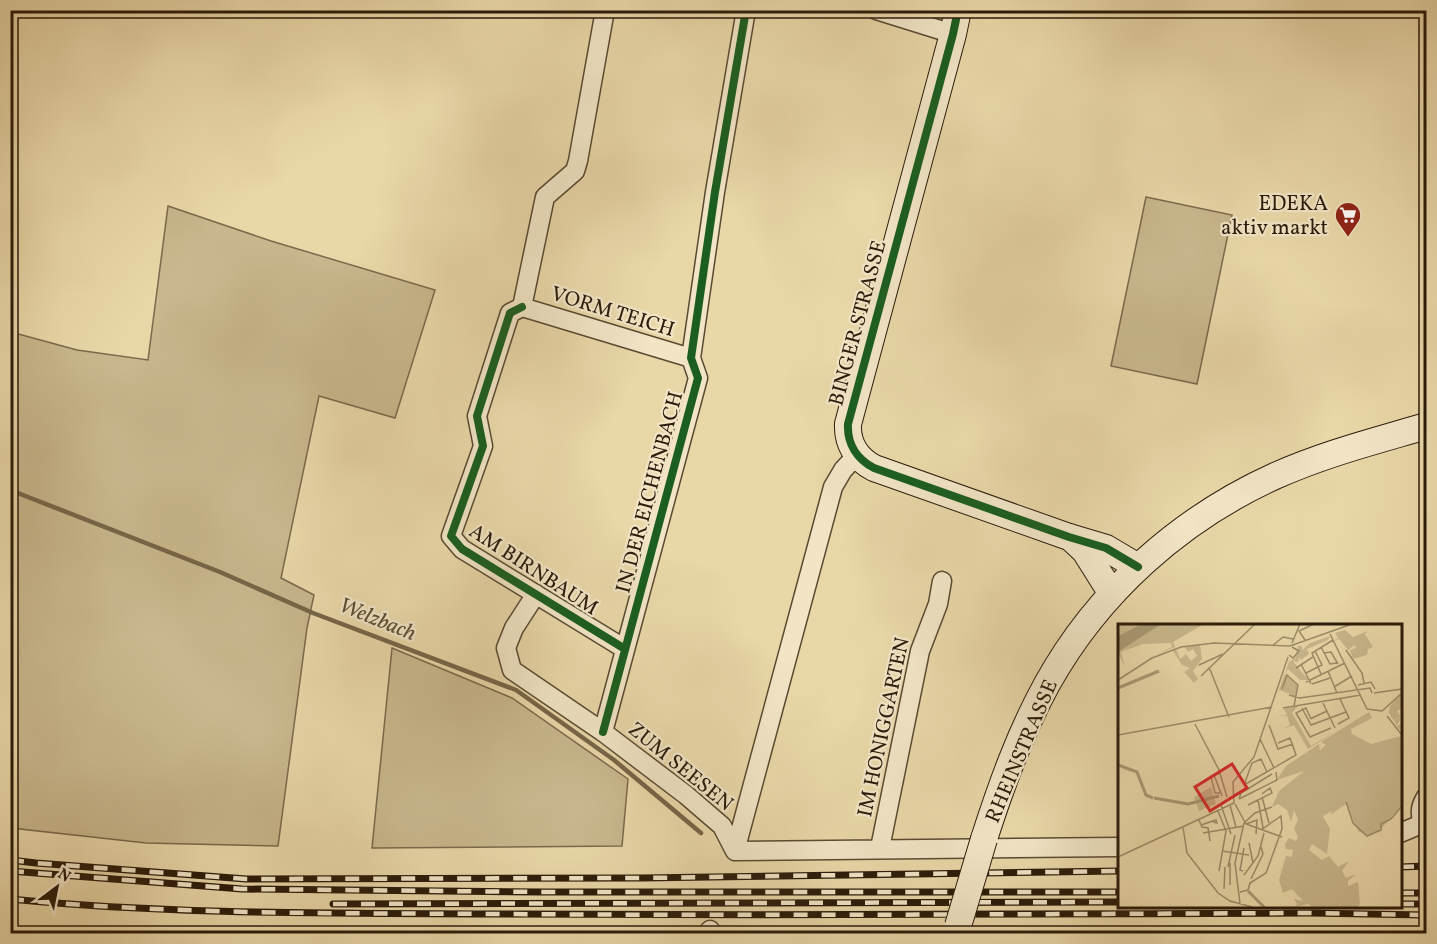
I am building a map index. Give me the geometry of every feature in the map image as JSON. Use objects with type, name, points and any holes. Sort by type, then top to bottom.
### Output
[{"type":"street","points":[[522,307],[545,196],[575,171],[578,161],[605,10]]},
{"type":"street","name":"IN DER EICHENBACH","points":[[603,732],[698,378],[690,358],[746,10]]},
{"type":"street","points":[[876,10],[956,22]]},
{"type":"street","name":"BINGER STRASSE","points":[[857,455],[850,441],[848,424],[956,22]]},
{"type":"street","name":"VORM TEICH","points":[[522,307],[690,358]]},
{"type":"street","name":"AM BIRNBAUM","points":[[522,307],[510,313],[477,416],[483,446],[451,536],[462,549],[625,649]]},
{"type":"street","name":"RHEINSTRASSE","points":[[957,930],[1009,766],[1047,684],[1080,633],[1112,594],[1138,567],[1172,538],[1204,515],[1275,476],[1324,457],[1426,426]]},
{"type":"street","points":[[1118,847],[735,851],[833,487],[843,470],[857,455],[866,464],[882,471],[1106,548],[1132,561],[1138,567]]},
{"type":"street","points":[[1069,537],[1085,551],[1112,594]]},
{"type":"street","name":"IM HONIGGARTEN","points":[[880,848],[920,651],[938,604],[942,581]]},
{"type":"street","name":"ZUM SEESEN","points":[[536,594],[514,627],[506,648],[512,670],[603,732],[722,826],[735,851]]},
{"type":"street","points":[[1401,833],[1425,825],[1420,809],[1426,797]]},
{"type":"shaded area","points":[[1146,197],[1232,215],[1197,384],[1111,366]]},
{"type":"shaded area","points":[[168,206],[271,241],[435,290],[395,418],[319,396],[281,578],[314,595],[307,628],[278,846],[146,843],[11,828],[11,332],[77,350],[148,360]]},
{"type":"shaded area","points":[[392,648],[512,698],[628,779],[622,846],[372,848]]},
{"type":"waterway","name":"Welzbach","points":[[10,490],[220,572],[313,613],[516,690],[614,760],[701,833]]},
{"type":"waterway","name":"Welzbach","points":[[769,929],[772,934]]},
{"type":"railway","points":[[10,860],[246,879],[642,878],[1118,871]]},
{"type":"railway","points":[[1401,867],[1426,866]]},
{"type":"railway","points":[[10,871],[242,889],[542,892],[1118,892]]},
{"type":"railway","points":[[1401,893],[1426,893]]},
{"type":"railway","points":[[10,899],[196,911],[320,913],[1426,915]]},
{"type":"railway","points":[[333,904],[1118,902]]},
{"type":"railway","points":[[1401,904],[1426,904]]},
{"type":"cycle path","points":[[603,732],[698,378],[691,358],[715,192],[746,10]]},
{"type":"cycle path","points":[[958,10],[848,424],[849,438],[858,455],[874,468],[1106,548],[1138,567]]},
{"type":"cycle path","points":[[522,307],[510,313],[477,416],[483,446],[451,536],[462,549],[625,649]]},
{"type":"place","name":"EDEKA aktiv markt","points":[[1348,238]]}]
